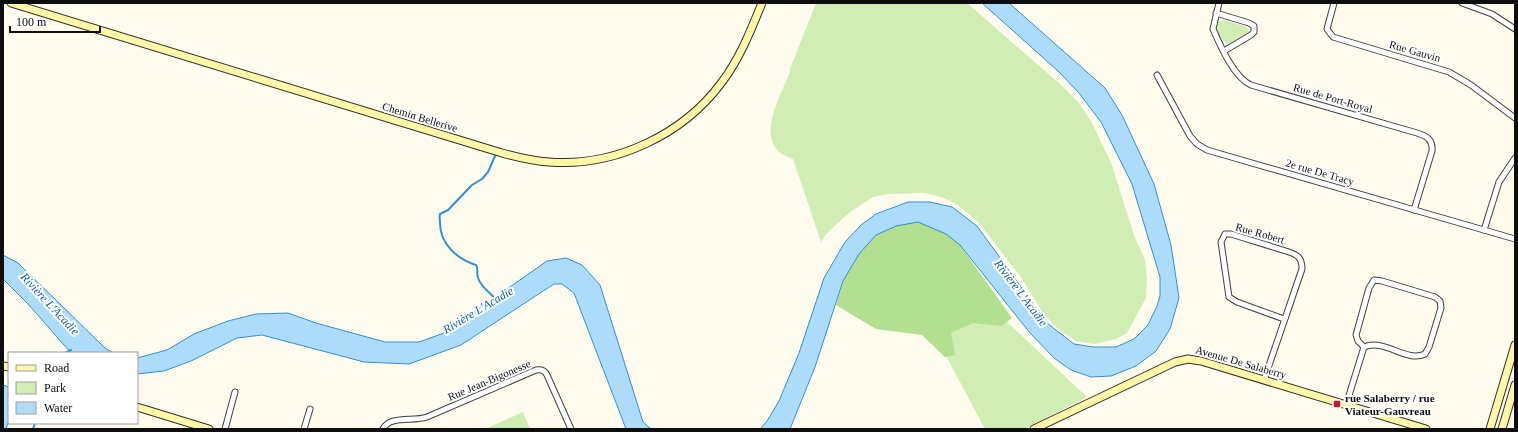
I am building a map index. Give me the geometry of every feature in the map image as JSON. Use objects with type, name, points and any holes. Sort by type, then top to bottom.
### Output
[{"type":"street","name":"Chemin Bellerive","points":[[11,3],[502,153],[534,161],[562,163],[591,160],[630,150],[661,136],[687,118],[709,97],[728,73],[743,48],[762,3]]},
{"type":"street","name":"Rue de Port-Royal","points":[[1219,3],[1213,29],[1238,76],[1248,84],[1418,133],[1428,138],[1432,144],[1432,151],[1414,210]]},
{"type":"street","name":"Rue Gauvin","points":[[1334,3],[1327,29],[1333,37],[1449,72],[1467,82],[1515,118]]},
{"type":"street","points":[[1462,3],[1492,14],[1515,29]]},
{"type":"street","points":[[1216,13],[1249,22],[1254,28],[1251,35],[1224,51]]},
{"type":"street","name":"2e rue De Tracy","points":[[1157,75],[1194,142],[1212,152],[1515,239]]},
{"type":"street","points":[[1484,230],[1497,186],[1503,174],[1515,158]]},
{"type":"street","name":"Rue Robert","points":[[1264,380],[1302,268],[1300,258],[1296,254],[1231,234],[1225,234],[1221,244],[1229,297],[1237,302],[1284,319]]},
{"type":"street","points":[[1374,280],[1382,281],[1435,298],[1440,301],[1441,308],[1429,347],[1424,354],[1414,356],[1374,344],[1364,347],[1358,341],[1356,335],[1369,288],[1374,280]]},
{"type":"street","points":[[1490,429],[1515,345]]},
{"type":"street","points":[[1346,405],[1364,347]]},
{"type":"street","name":"Avenue De Salaberry","points":[[1034,429],[1183,359],[1201,361],[1426,429]]},
{"type":"street","name":"Rue Jean-Bigonesse","points":[[383,429],[386,424],[391,421],[416,420],[427,417],[540,369],[545,371],[548,375],[571,429]]},
{"type":"street","points":[[1502,429],[1515,385]]},
{"type":"street","points":[[225,429],[235,392]]},
{"type":"street","points":[[138,407],[209,429]]},
{"type":"street","points":[[304,429],[310,409]]},
{"type":"green space","points":[[816,3],[967,3],[1060,84],[1078,102],[1091,121],[1111,163],[1135,238],[1145,259],[1147,280],[1146,298],[1127,333],[1116,339],[1094,344],[1076,341],[1057,328],[1043,313],[1021,277],[979,223],[959,206],[934,195],[924,193],[888,194],[873,197],[850,212],[826,234],[821,242],[793,159],[779,152],[773,144],[771,134],[771,123],[777,101],[790,72]]},
{"type":"green space","points":[[1224,20],[1247,27],[1249,32],[1230,43],[1226,43],[1220,36],[1217,28],[1218,22]]},
{"type":"green space","points":[[918,222],[946,234],[960,245],[1012,318],[1001,326],[973,323],[951,333],[955,355],[945,357],[922,335],[876,329],[836,305],[844,279],[859,254],[876,235],[896,226]]},
{"type":"green space","points":[[991,307],[1087,397],[1025,429],[985,429],[936,337]]},
{"type":"green space","points":[[523,412],[530,429],[485,429]]},
{"type":"water","name":"Rivière L'Acadie","points":[[982,3],[1009,3],[1105,88],[1122,115],[1154,184],[1171,245],[1179,298],[1170,329],[1156,351],[1136,366],[1111,376],[1091,377],[1071,370],[1054,358],[1030,333],[960,245],[946,234],[918,222],[896,226],[876,235],[859,254],[843,281],[815,367],[790,429],[760,429],[767,421],[779,401],[799,353],[824,278],[845,242],[861,225],[876,214],[908,202],[930,202],[952,207],[977,226],[1047,323],[1074,344],[1093,347],[1116,347],[1134,339],[1148,325],[1160,296],[1160,277],[1132,184],[1101,122],[1079,93],[1059,72]]},
{"type":"water","name":"Rivière L'Acadie","points":[[3,255],[18,263],[105,348],[112,352],[70,352],[29,305],[3,279]]},
{"type":"water","name":"Rivière L'Acadie","points":[[566,258],[582,265],[600,285],[643,422],[651,429],[626,429],[574,293],[562,284],[554,284],[461,345],[409,364],[364,362],[262,335],[237,338],[191,361],[164,371],[138,374],[138,358],[167,350],[194,334],[228,321],[256,314],[288,313],[316,323],[385,342],[419,342],[444,333],[547,261]]},
{"type":"water","points":[[3,385],[8,387],[8,423],[6,429],[3,429]]},
{"type":"waterway","name":"Rivière L'Acadie","points":[[495,156],[488,172],[482,179],[472,185],[448,210],[440,214],[440,218],[441,231],[446,244],[456,255],[476,265],[479,281],[496,299]]},
{"type":"waterway","points":[[67,352],[71,350]]},
{"type":"waterway","points":[[33,429],[35,424]]},
{"type":"place","name":"rue Salaberry / rue Viateur-Gauvreau","points":[[1337,404]]}]
